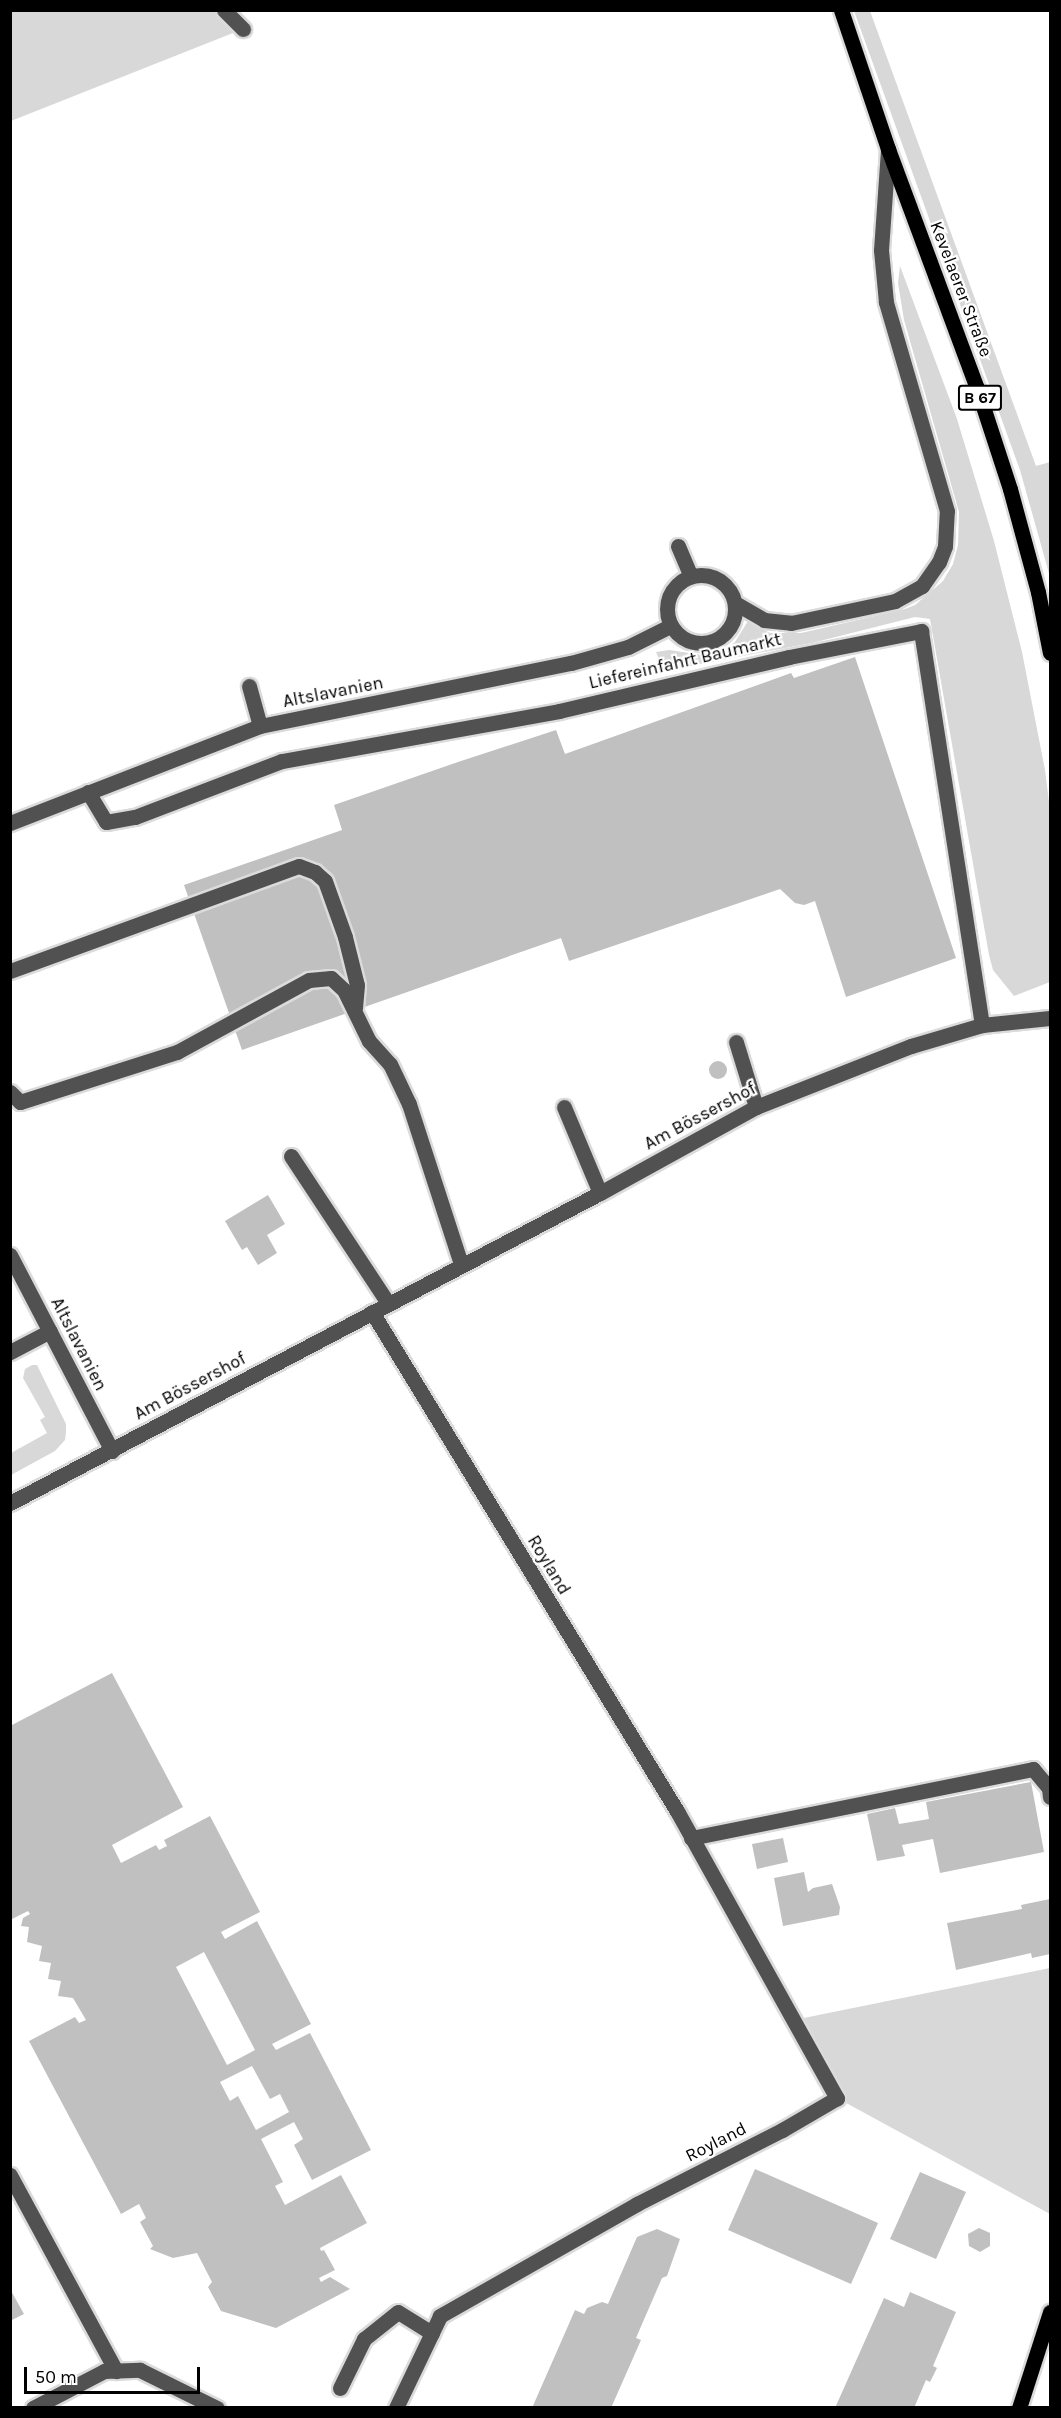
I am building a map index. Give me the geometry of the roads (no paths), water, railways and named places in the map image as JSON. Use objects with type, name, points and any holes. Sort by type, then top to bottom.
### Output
[{"type":"main road","name":"Kevelaerer Straße","points":[[840,10],[888,149],[977,388],[1010,489],[1038,592],[1050,654]]},
{"type":"main road","points":[[1018,2408],[1050,2312]]},
{"type":"street","points":[[224,10],[243,29]]},
{"type":"street","points":[[735,603],[764,620],[791,623],[895,602],[922,586],[939,562],[945,546],[947,511],[884,291],[881,250],[888,149]]},
{"type":"street","points":[[678,546],[691,576]]},
{"type":"street","points":[[691,576],[710,576],[727,586],[735,603],[733,622],[721,638],[703,644],[684,640],[670,626],[666,606],[674,587],[691,576]]},
{"type":"street","name":"Altslavanien","points":[[10,823],[260,726],[571,663],[628,647],[670,626]]},
{"type":"street","name":"Liefereinfahrt Baumarkt","points":[[88,792],[106,822],[135,817],[282,761],[559,711],[789,657],[921,631],[982,1025]]},
{"type":"street","points":[[249,686],[260,726]]},
{"type":"street","points":[[10,971],[299,866],[315,872],[325,881],[345,937],[357,985],[355,1008]]},
{"type":"street","points":[[10,1092],[20,1102],[177,1052],[309,980],[331,978],[345,990],[369,1041],[390,1064],[409,1104],[461,1264]]},
{"type":"street","name":"Am Bössershof","points":[[10,1503],[112,1451],[461,1264],[600,1193],[756,1107],[911,1046],[982,1025],[1050,1018]]},
{"type":"street","points":[[736,1042],[756,1107]]},
{"type":"street","points":[[564,1107],[600,1193]]},
{"type":"street","points":[[291,1156],[388,1304]]},
{"type":"street","name":"Altslavanien","points":[[10,1255],[112,1451]]},
{"type":"street","name":"Royland","points":[[372,1312],[691,1838],[837,2098],[782,2130],[637,2204],[440,2316],[396,2408]]},
{"type":"street","points":[[10,1352],[50,1331]]},
{"type":"street","points":[[691,1838],[1033,1769],[1049,1788],[1050,1797]]},
{"type":"street","points":[[10,2175],[116,2371]]},
{"type":"street","points":[[340,2388],[364,2339],[398,2312],[432,2333]]},
{"type":"street","points":[[33,2408],[104,2371],[140,2370],[174,2384],[217,2408]]}]
